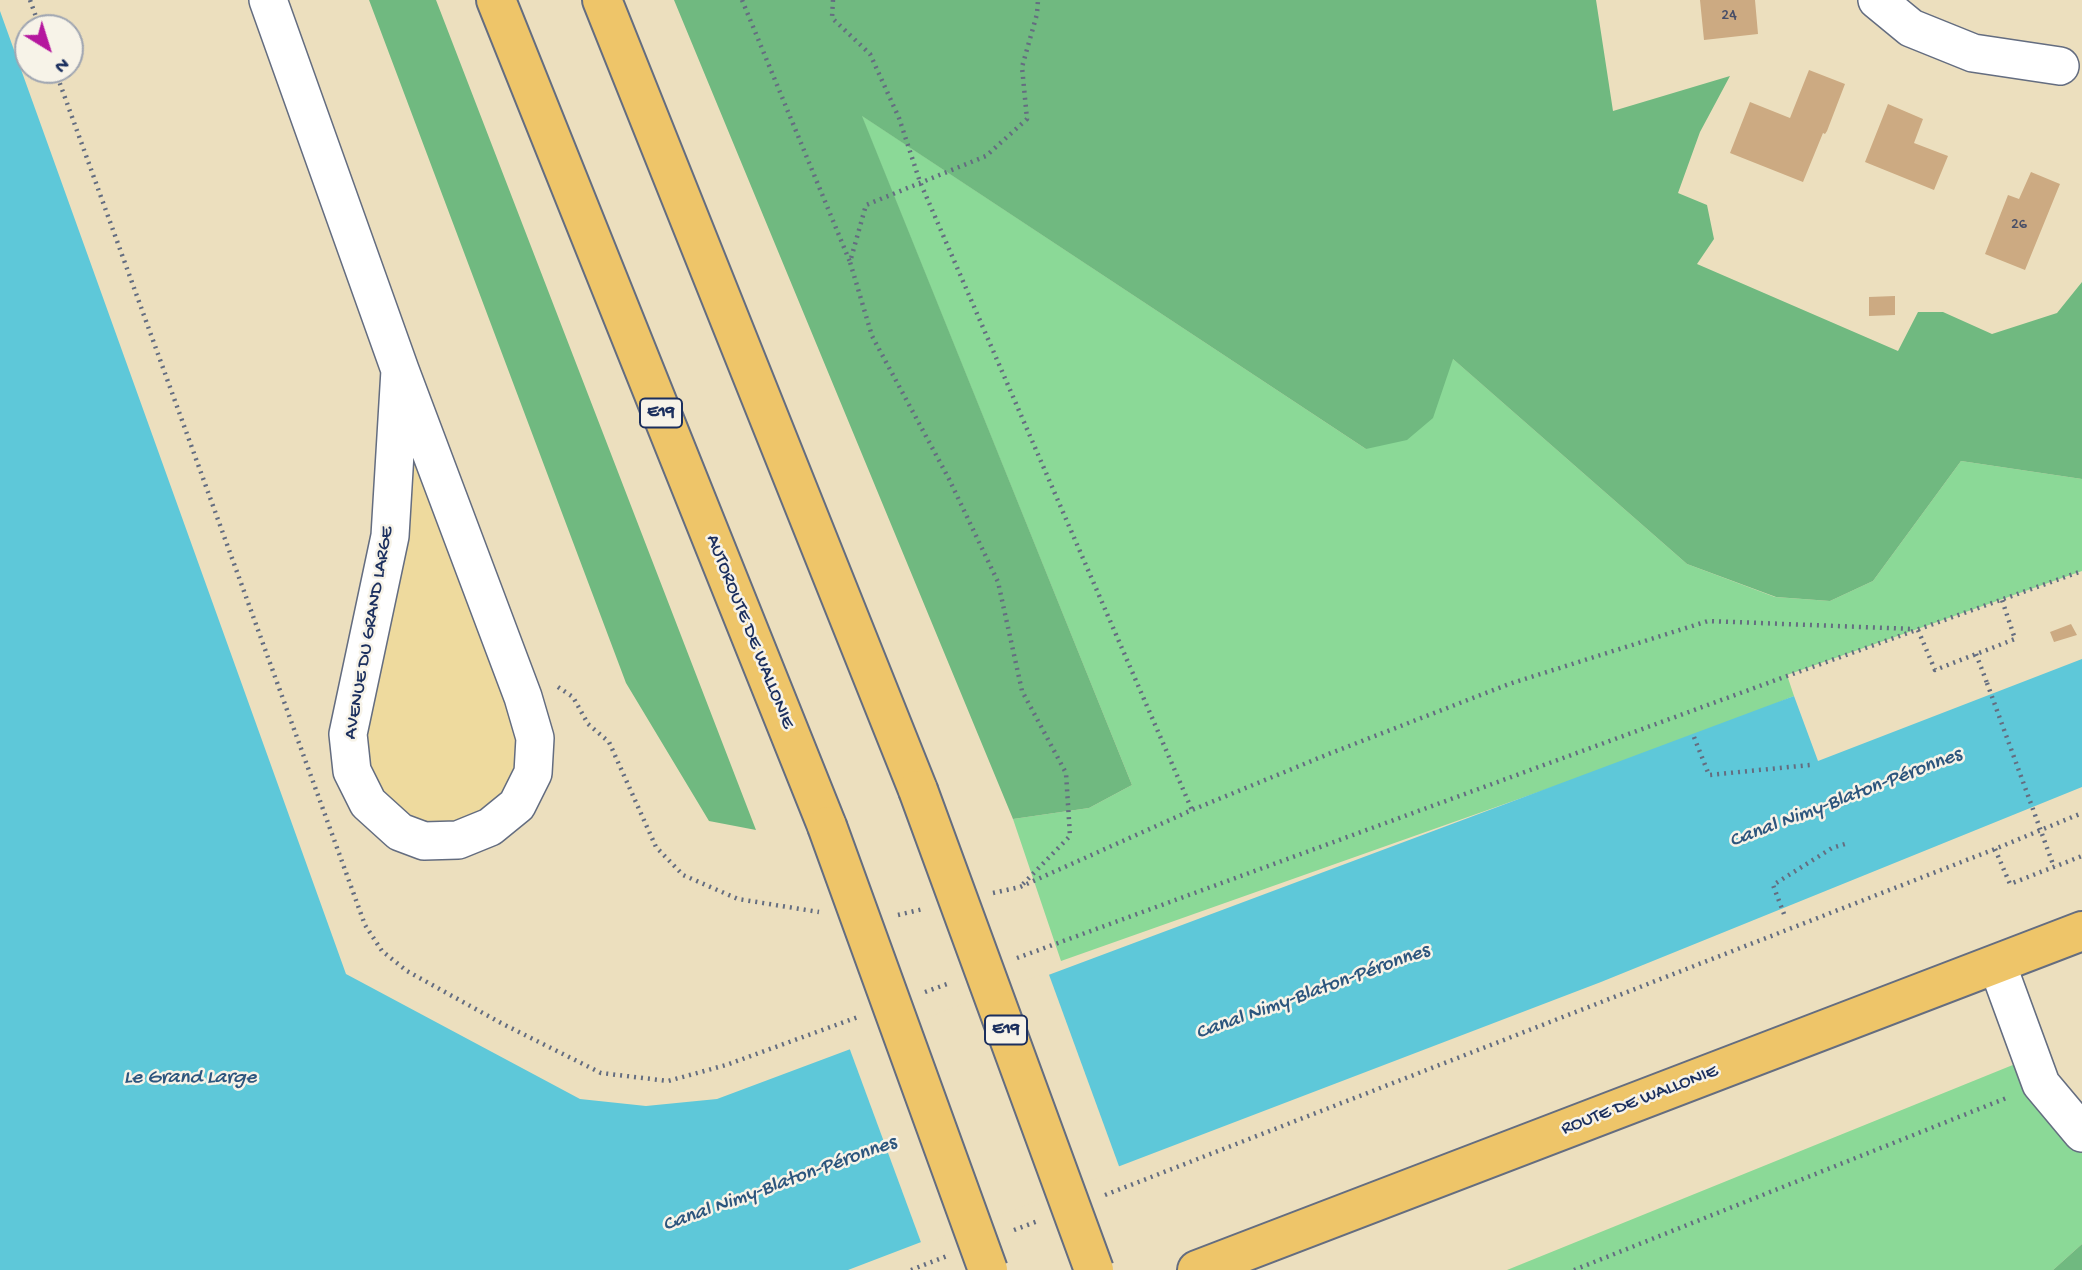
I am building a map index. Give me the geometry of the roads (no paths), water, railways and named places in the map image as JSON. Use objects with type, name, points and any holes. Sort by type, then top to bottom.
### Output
[{"type":"main road","name":"AUTOROUTE DE WALLONIE","points":[[496,0],[827,826],[988,1270]]},
{"type":"main road","name":"E19","points":[[602,0],[918,790],[1094,1270]]},
{"type":"main road","name":"ROUTE DE WALLONIE","points":[[1197,1270],[2082,931]]},
{"type":"street","name":"AVENUE DU GRAND LARGE","points":[[268,0],[400,370],[507,653],[535,738],[533,773],[517,805],[490,827],[458,840],[424,841],[400,832],[368,803],[352,771],[348,734],[390,537],[400,370]]},
{"type":"street","points":[[1877,0],[1911,28],[1973,53],[2060,66]]},
{"type":"street","points":[[1997,964],[2041,1084],[2082,1133]]},
{"type":"water","points":[[0,11],[14,50],[14,84],[26,84],[346,974],[580,1099],[646,1106],[717,1099],[1794,696],[1818,761],[2082,659],[2082,787],[1601,982],[848,1270],[0,1270]]},
{"type":"water label","name":"Canal Nimy-Blaton-Péronnes","points":[[1846,799]]},
{"type":"water label","name":"Canal Nimy-Blaton-Péronnes","points":[[1313,993]]},
{"type":"water label","name":"Le Grand Large","points":[[190,1079]]},
{"type":"water label","name":"Canal Nimy-Blaton-Péronnes","points":[[780,1185]]}]
